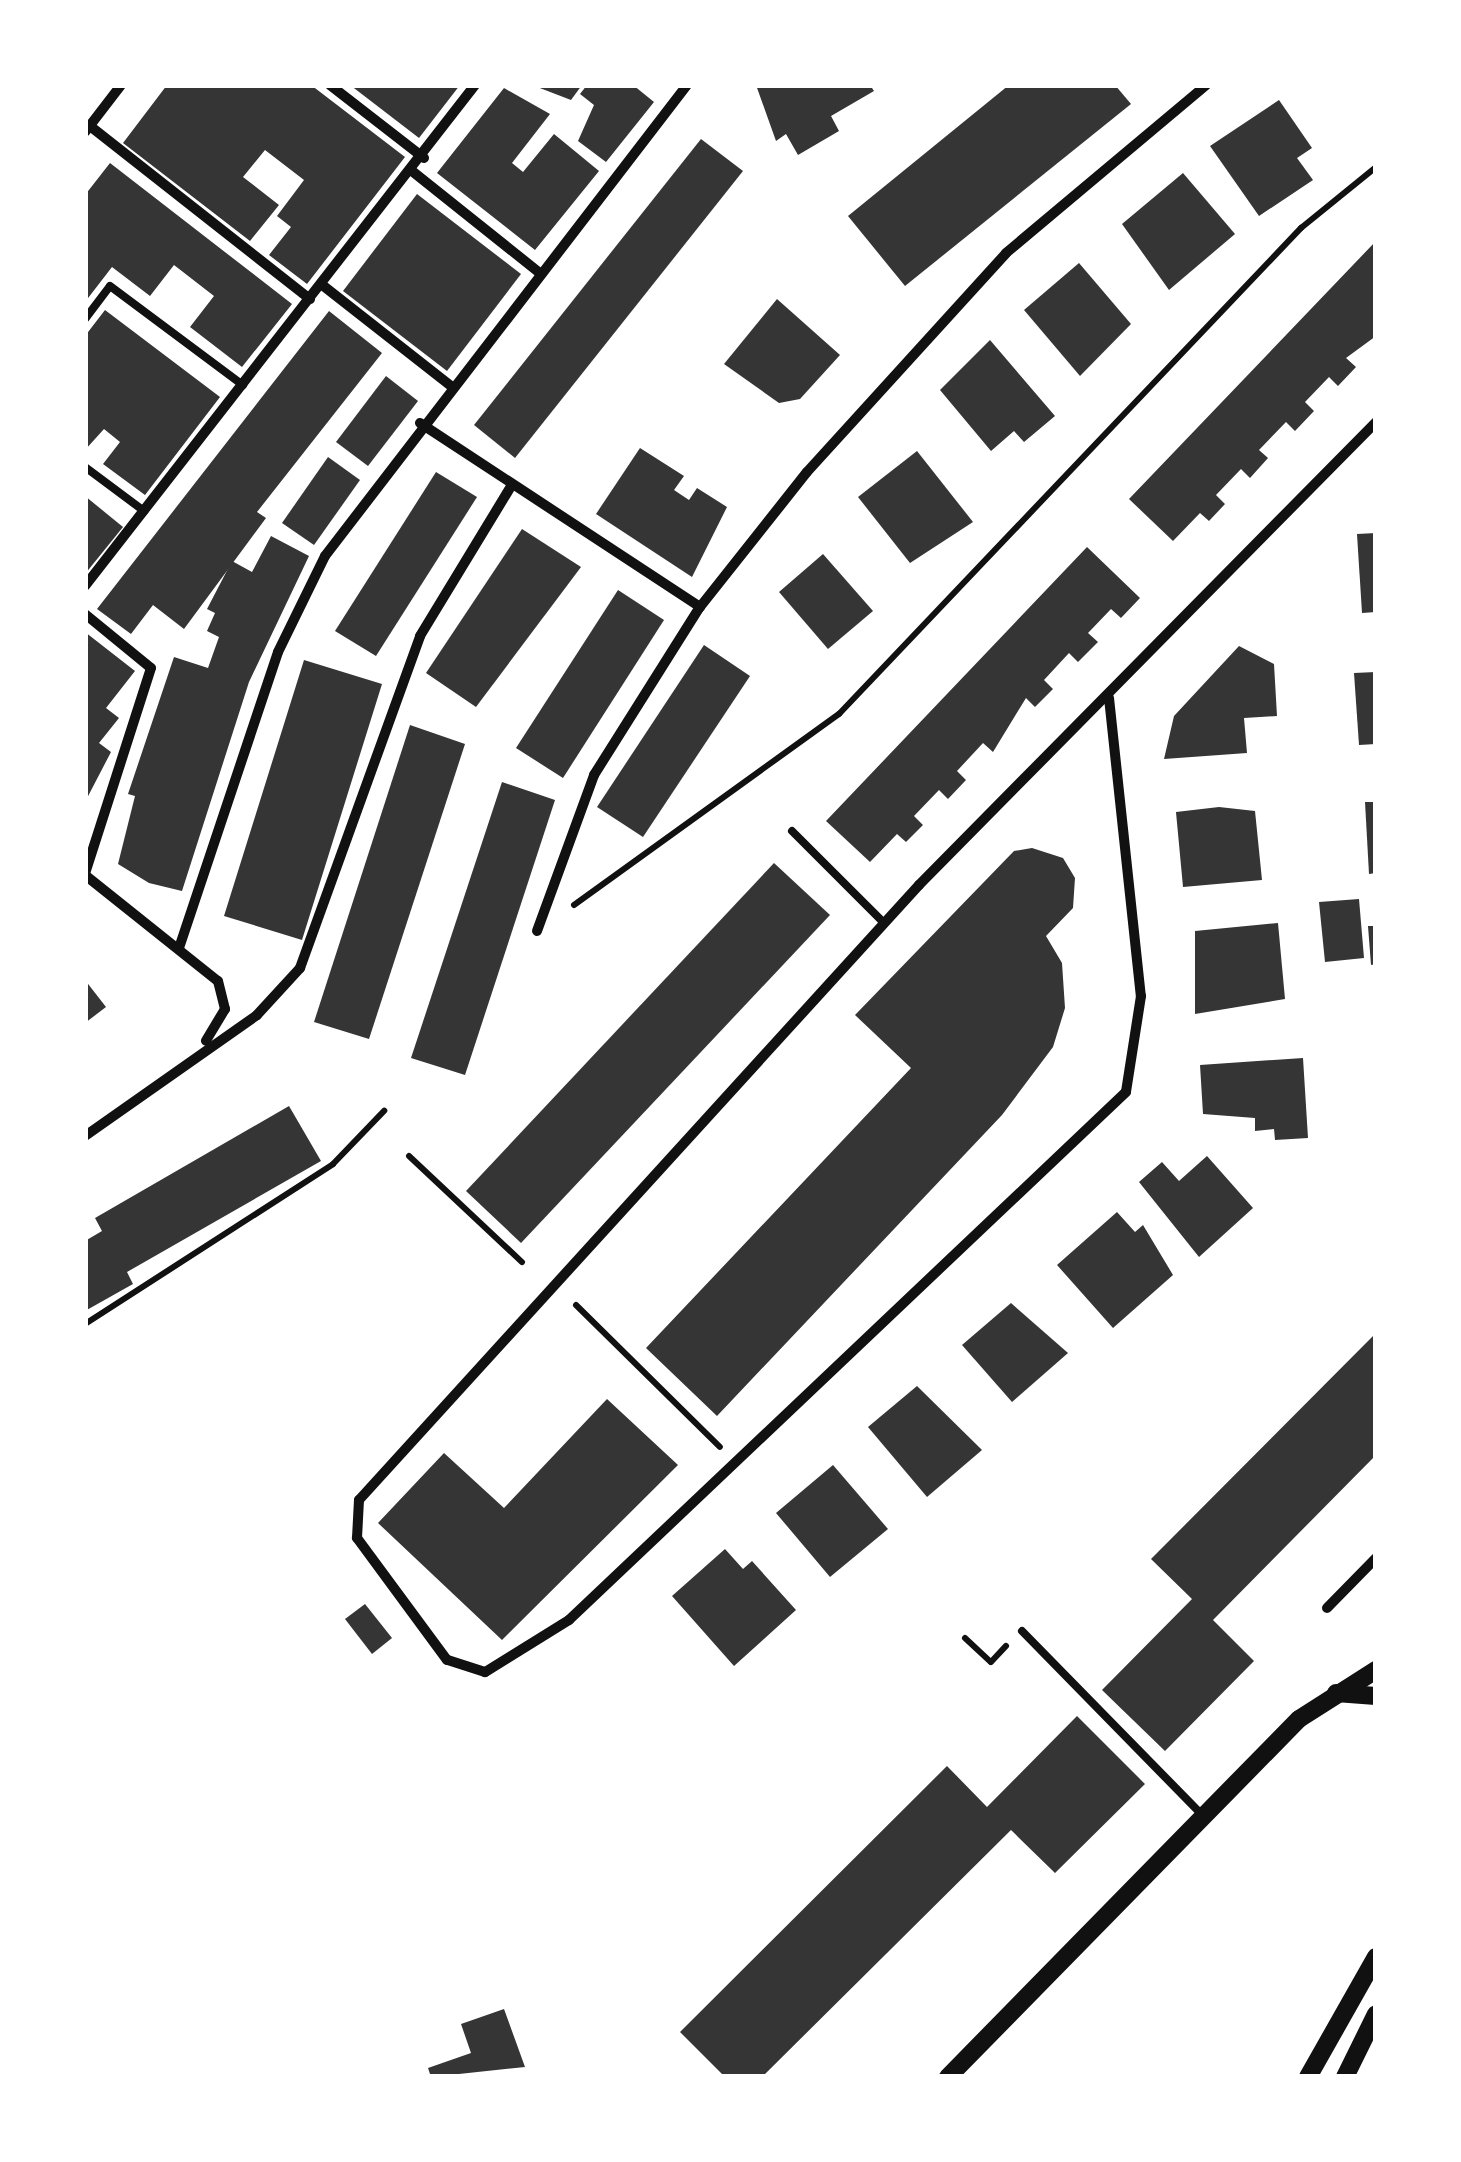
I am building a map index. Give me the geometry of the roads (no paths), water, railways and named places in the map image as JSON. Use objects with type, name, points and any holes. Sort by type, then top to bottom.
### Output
[{"type":"street","points":[[121,85],[87,129],[310,299]]},
{"type":"street","points":[[330,85],[424,158]]},
{"type":"street","points":[[85,586],[424,158],[475,85]]},
{"type":"street","points":[[179,948],[278,652],[325,556],[420,423],[687,85]]},
{"type":"street","points":[[537,930],[594,775],[700,607],[806,472],[1006,252],[1206,85]]},
{"type":"street","points":[[412,171],[540,274]]},
{"type":"street","points":[[321,284],[451,386]]},
{"type":"street","points":[[1109,698],[1141,996],[1126,1092],[569,1620],[510,1664],[485,1672],[458,1666],[357,1538],[359,1500],[884,923],[1376,422]]},
{"type":"street","points":[[420,423],[510,488],[700,607]]},
{"type":"street","points":[[85,1136],[194,1051],[256,1015],[306,958],[402,678],[510,488]]},
{"type":"street","points":[[85,614],[151,668],[85,874],[179,948],[226,1000],[218,1026],[194,1051]]},
{"type":"street","points":[[1327,1608],[1376,1558]]},
{"type":"street","points":[[948,2077],[1204,1817],[1336,1693],[1376,1670]]},
{"type":"street","points":[[1336,1693],[1376,1696]]},
{"type":"street","points":[[1308,2077],[1376,1957]]},
{"type":"street","points":[[1346,2077],[1376,2014]]},
{"type":"lane","points":[[85,319],[110,286],[243,385]]},
{"type":"lane","points":[[85,468],[144,511]]},
{"type":"lane","points":[[792,831],[884,923]]},
{"type":"lane","points":[[1022,1632],[1204,1817]]}]
